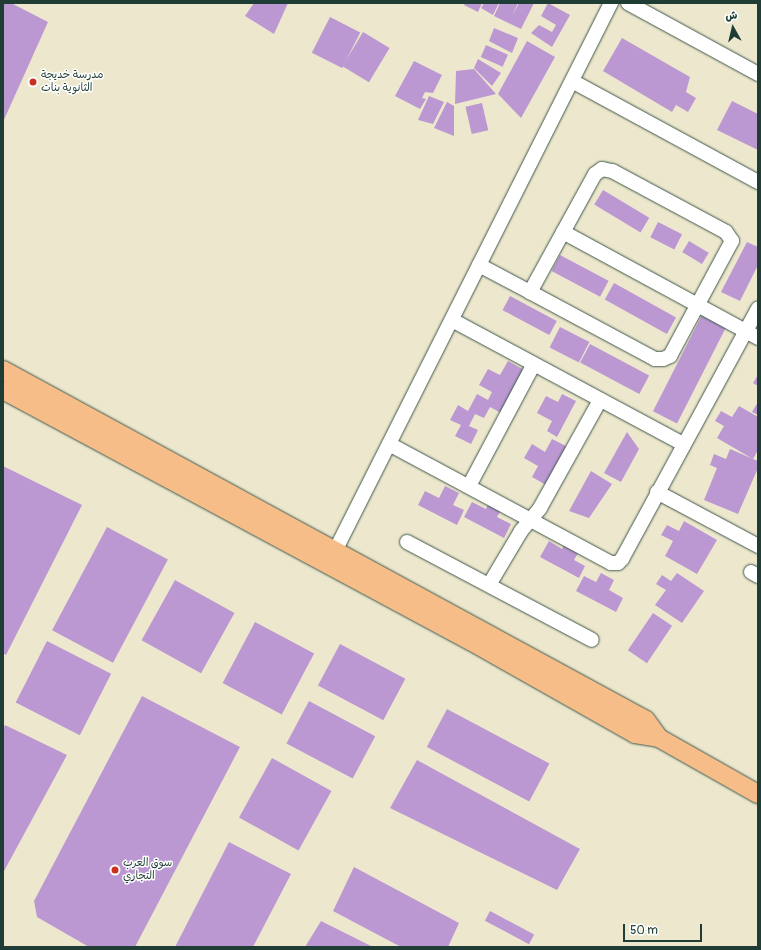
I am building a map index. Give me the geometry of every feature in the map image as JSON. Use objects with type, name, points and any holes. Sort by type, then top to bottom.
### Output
[{"type":"main road","points":[[3,370],[646,720],[659,738]]},
{"type":"main road","points":[[3,390],[472,642],[635,734],[659,738],[758,794]]},
{"type":"street","points":[[335,551],[611,3]]},
{"type":"street","points":[[628,3],[758,74]]},
{"type":"street","points":[[572,81],[758,182]]},
{"type":"street","points":[[479,265],[530,292],[659,360],[670,356],[730,248],[731,238],[726,232],[619,174],[606,169],[595,174],[530,292]]},
{"type":"street","points":[[563,232],[752,335]]},
{"type":"street","points":[[389,444],[615,564],[622,559],[683,444],[752,335],[758,308]]},
{"type":"street","points":[[452,320],[683,444]]},
{"type":"street","points":[[469,486],[534,364]]},
{"type":"street","points":[[489,585],[531,519],[540,508],[600,400]]},
{"type":"street","points":[[657,492],[758,546]]},
{"type":"street","points":[[407,542],[592,640]]},
{"type":"building","points":[[3,3],[11,3],[48,22],[3,122]]},
{"type":"building","points":[[254,3],[288,3],[274,34],[245,16]]},
{"type":"building","points":[[465,3],[482,3],[478,12],[464,5]]},
{"type":"building","points":[[484,3],[499,3],[493,15],[481,8]]},
{"type":"building","points":[[500,3],[518,3],[512,16],[519,3],[534,3],[521,29],[494,16]]},
{"type":"building","points":[[548,3],[570,15],[552,47],[531,33],[539,25],[552,32],[556,25],[541,16]]},
{"type":"building","points":[[330,17],[360,32],[342,68],[312,53]]},
{"type":"building","points":[[494,28],[518,38],[512,53],[489,41]]},
{"type":"building","points":[[363,32],[390,48],[369,82],[342,66]]},
{"type":"building","points":[[622,38],[690,77],[686,92],[696,98],[688,112],[676,105],[672,112],[603,71]]},
{"type":"building","points":[[527,41],[555,57],[521,118],[498,94]]},
{"type":"building","points":[[486,45],[508,55],[503,67],[481,57]]},
{"type":"building","points":[[478,59],[501,73],[492,86],[474,68]]},
{"type":"building","points":[[414,61],[442,75],[433,93],[425,92],[422,98],[426,99],[420,109],[395,96]]},
{"type":"building","points":[[474,69],[496,94],[455,104],[456,71]]},
{"type":"building","points":[[429,96],[444,102],[433,124],[418,120]]},
{"type":"building","points":[[732,101],[758,114],[758,150],[717,130]]},
{"type":"building","points":[[447,102],[454,106],[454,136],[434,128]]},
{"type":"building","points":[[482,103],[488,130],[472,134],[465,107]]},
{"type":"building","points":[[603,190],[649,218],[641,232],[594,205]]},
{"type":"building","points":[[658,222],[682,234],[674,249],[650,237]]},
{"type":"building","points":[[689,241],[709,253],[702,264],[682,252]]},
{"type":"building","points":[[747,242],[758,247],[758,265],[740,301],[721,292]]},
{"type":"building","points":[[560,255],[609,281],[600,297],[552,271]]},
{"type":"building","points":[[614,283],[676,317],[667,334],[605,300]]},
{"type":"building","points":[[510,296],[557,321],[549,335],[502,310]]},
{"type":"building","points":[[702,315],[726,327],[677,423],[653,411]]},
{"type":"building","points":[[560,327],[589,342],[579,362],[550,347]]},
{"type":"building","points":[[590,344],[649,375],[639,394],[580,363]]},
{"type":"building","points":[[508,361],[526,371],[503,414],[490,407],[484,418],[475,414],[469,426],[478,430],[471,444],[455,436],[461,425],[450,420],[458,405],[468,411],[477,394],[488,400],[492,392],[479,385],[488,369],[500,375]]},
{"type":"building","points":[[758,375],[758,386],[753,383]]},
{"type":"building","points":[[562,394],[576,401],[557,437],[547,431],[552,421],[537,413],[546,396],[558,402]]},
{"type":"building","points":[[758,402],[758,415],[752,412]]},
{"type":"building","points":[[739,406],[758,417],[758,450],[753,459],[717,438],[724,426],[715,421],[721,411],[732,417]]},
{"type":"building","points":[[627,432],[639,449],[621,482],[604,473]]},
{"type":"building","points":[[552,439],[568,447],[546,485],[532,477],[538,466],[524,458],[532,444],[545,452]]},
{"type":"building","points":[[730,449],[758,461],[758,468],[738,514],[704,500],[717,468],[710,465],[714,454],[726,459]]},
{"type":"building","points":[[3,466],[82,505],[6,655],[3,653]]},
{"type":"building","points":[[591,471],[612,484],[589,518],[569,511]]},
{"type":"building","points":[[445,486],[459,493],[453,505],[464,510],[457,525],[418,505],[425,491],[439,498]]},
{"type":"building","points":[[490,500],[503,507],[497,517],[511,524],[504,538],[464,517],[472,502],[486,509]]},
{"type":"building","points":[[684,521],[717,540],[697,574],[665,556],[673,541],[661,535],[667,525],[679,531]]},
{"type":"building","points":[[107,527],[168,559],[113,663],[52,630]]},
{"type":"building","points":[[567,540],[581,548],[574,560],[585,566],[579,578],[540,557],[549,541],[562,549]]},
{"type":"building","points":[[601,573],[614,580],[609,590],[623,598],[616,612],[576,591],[584,576],[596,582]]},
{"type":"building","points":[[677,573],[704,591],[682,623],[655,605],[666,590],[656,584],[662,575],[671,581]]},
{"type":"building","points":[[175,580],[234,613],[201,673],[142,640]]},
{"type":"building","points":[[653,613],[672,626],[647,663],[628,650]]},
{"type":"building","points":[[255,622],[314,653],[282,714],[223,683]]},
{"type":"building","points":[[47,641],[111,674],[80,735],[16,702]]},
{"type":"building","points":[[340,644],[405,679],[383,720],[318,685]]},
{"type":"building","points":[[142,696],[240,747],[135,947],[89,947],[37,917],[34,901]]},
{"type":"building","points":[[309,701],[375,736],[353,779],[286,743]]},
{"type":"building","points":[[447,709],[549,763],[529,801],[427,747]]},
{"type":"building","points":[[5,725],[67,755],[3,873],[3,729]]},
{"type":"building","points":[[272,758],[331,791],[299,850],[239,817]]},
{"type":"building","points":[[417,760],[580,849],[557,890],[390,808]]},
{"type":"building","points":[[229,842],[291,874],[253,947],[175,947]]},
{"type":"building","points":[[354,867],[459,923],[448,947],[401,947],[333,911]]},
{"type":"building","points":[[490,911],[534,934],[529,944],[485,921]]},
{"type":"building","points":[[321,921],[373,947],[305,947]]},
{"type":"place","name":"مدرسة خديجة الثانوية بنات","points":[[33,82]]},
{"type":"place","name":"سوق العرب التجاري","points":[[115,870]]}]
